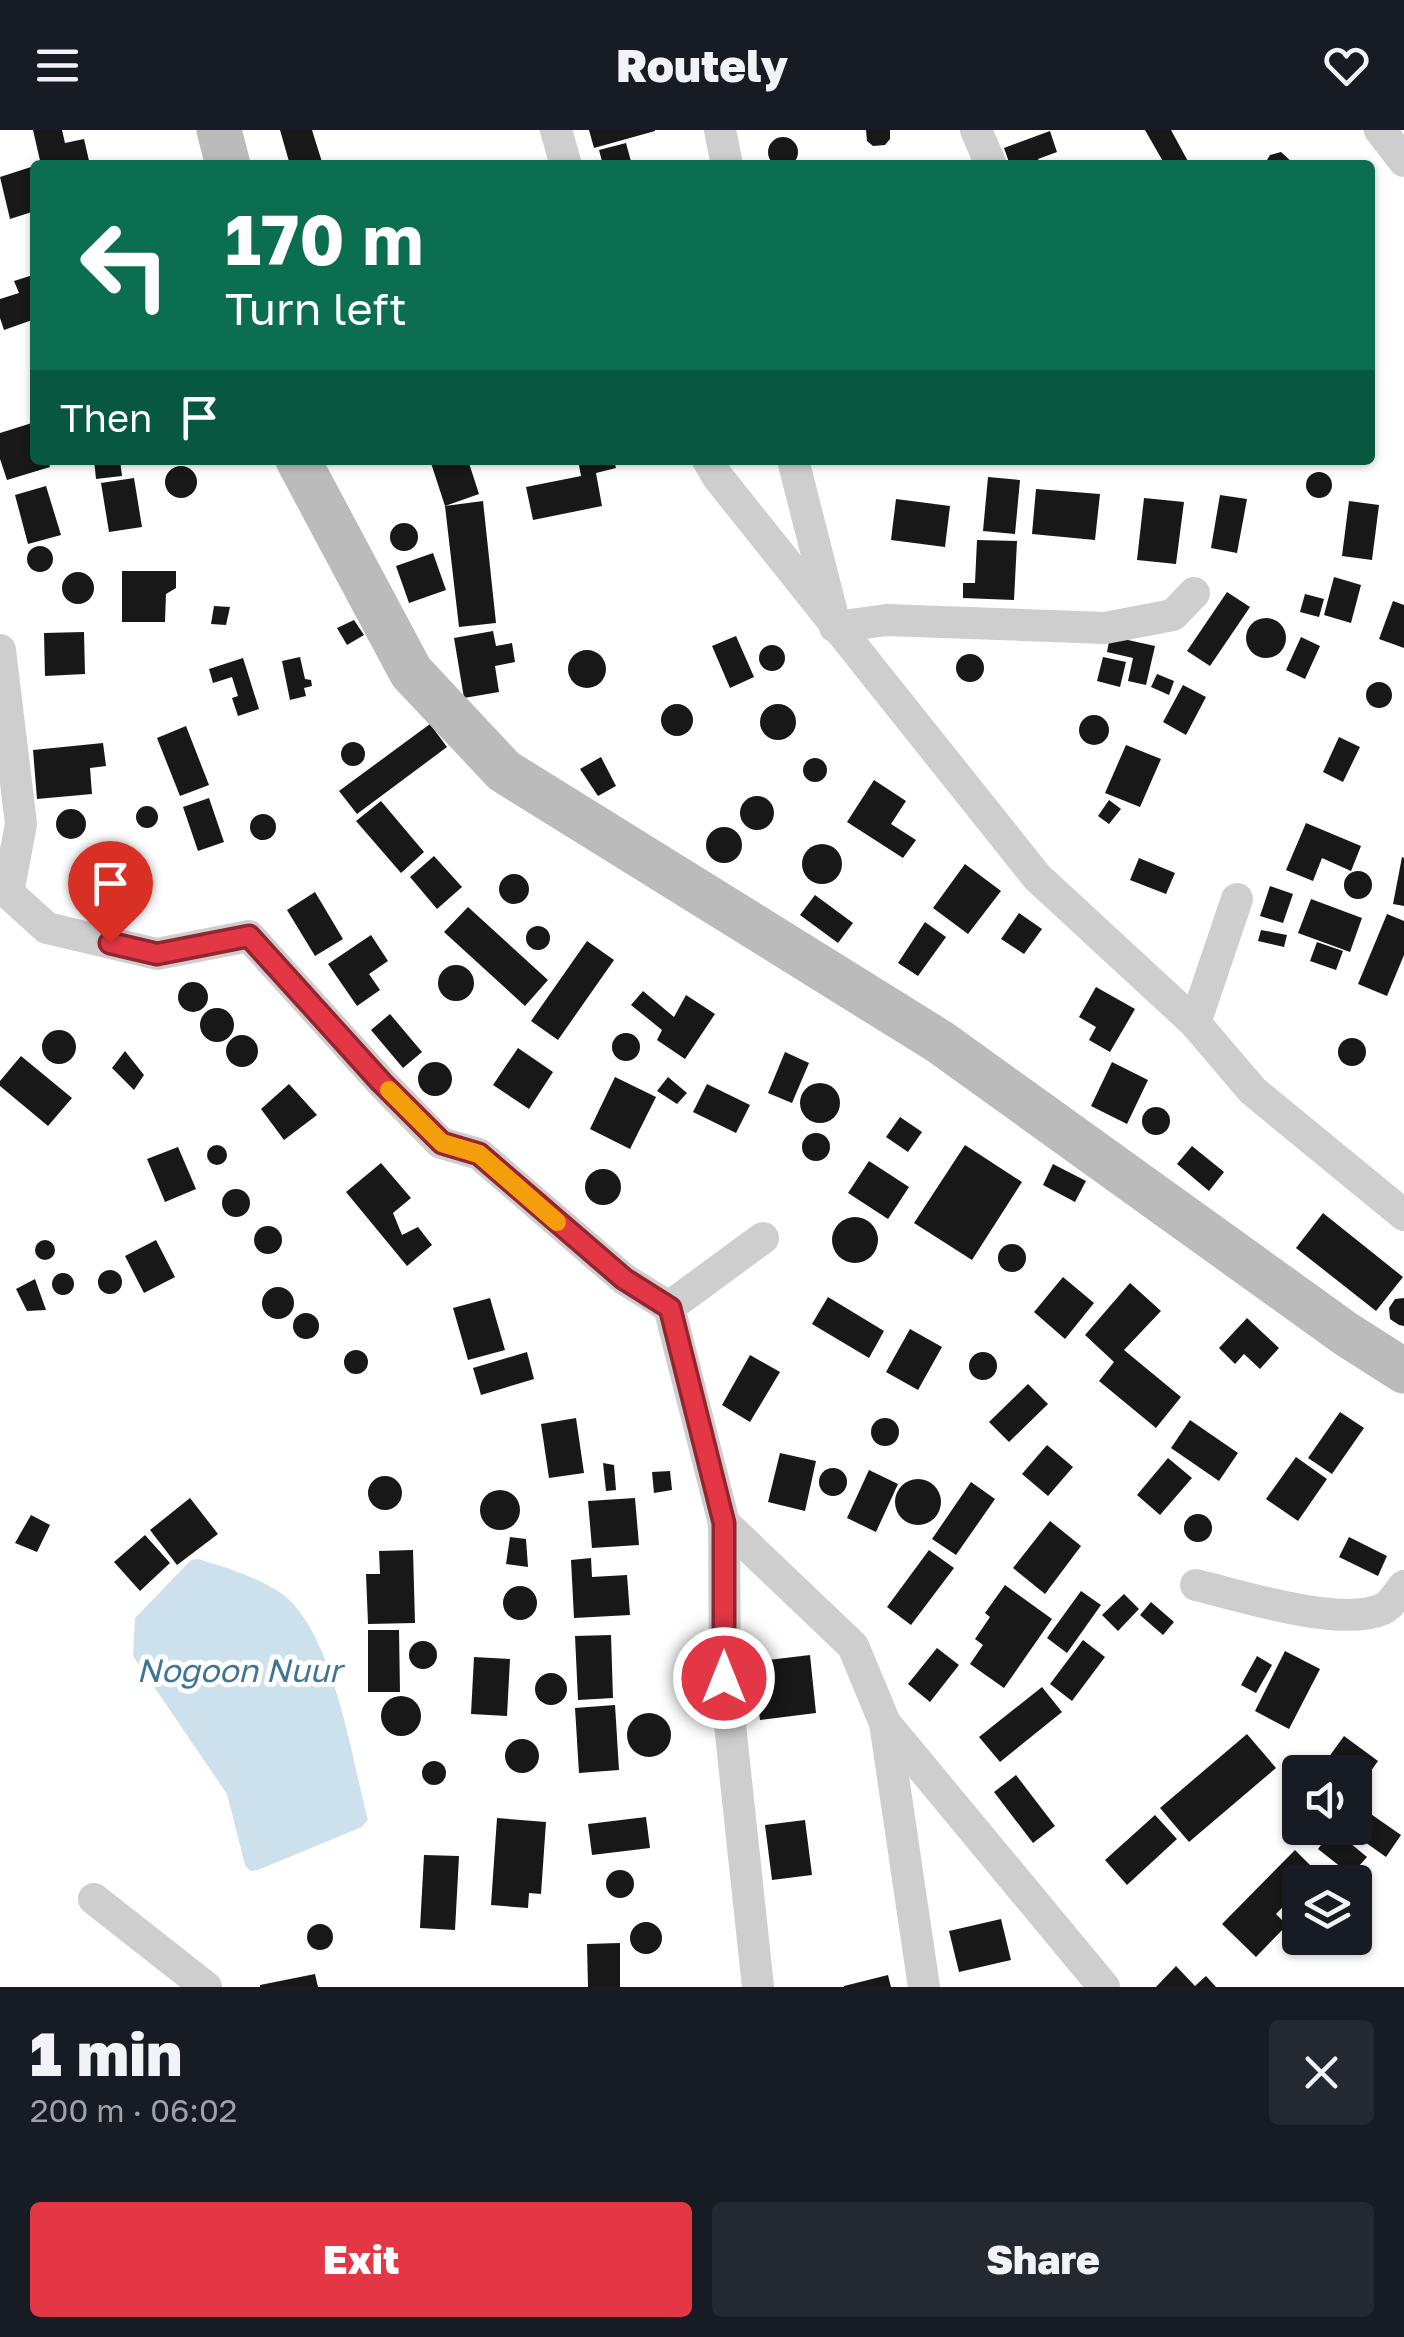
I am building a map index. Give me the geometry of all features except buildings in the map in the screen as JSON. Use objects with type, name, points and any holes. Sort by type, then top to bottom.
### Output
[{"type":"street","points":[[219,130],[227,160]]},
{"type":"street","points":[[556,130],[565,160]]},
{"type":"street","points":[[720,130],[727,160]]},
{"type":"street","points":[[976,130],[988,160]]},
{"type":"street","points":[[1380,130],[1404,161]]},
{"type":"street","points":[[301,465],[411,672],[504,771],[940,1042],[1346,1334],[1404,1371]]},
{"type":"street","points":[[711,465],[1036,877],[1195,1023],[1253,1091],[1404,1215]]},
{"type":"street","points":[[794,465],[835,627]]},
{"type":"street","points":[[835,627],[887,620],[1105,628],[1173,615],[1194,593]]},
{"type":"street","points":[[0,650],[20,824],[4,892],[47,928],[157,954],[249,936],[381,1082],[442,1143],[479,1154],[624,1279],[670,1308],[724,1523],[724,1678],[758,1987]]},
{"type":"street","points":[[1195,1023],[1236,899]]},
{"type":"street","points":[[670,1308],[763,1238]]},
{"type":"street","points":[[724,1523],[853,1646],[885,1723],[924,1987]]},
{"type":"street","points":[[1196,1584],[1296,1609],[1352,1616],[1386,1608],[1404,1586]]},
{"type":"street","points":[[885,1723],[1104,1987]]},
{"type":"street","points":[[94,1900],[206,1987]]},
{"type":"water","name":"Nogoon Nuur","points":[[198,1559],[259,1581],[297,1608],[313,1633],[338,1696],[368,1820],[362,1827],[258,1870],[250,1871],[245,1865],[227,1794],[133,1656],[135,1618],[191,1560]]},
{"type":"slow traffic","points":[[389,1090],[442,1143],[479,1154],[557,1222]]},
{"type":"route","points":[[110,943],[157,954],[249,936],[381,1082],[442,1143],[479,1154],[624,1279],[670,1308],[724,1523],[724,1678]]}]
